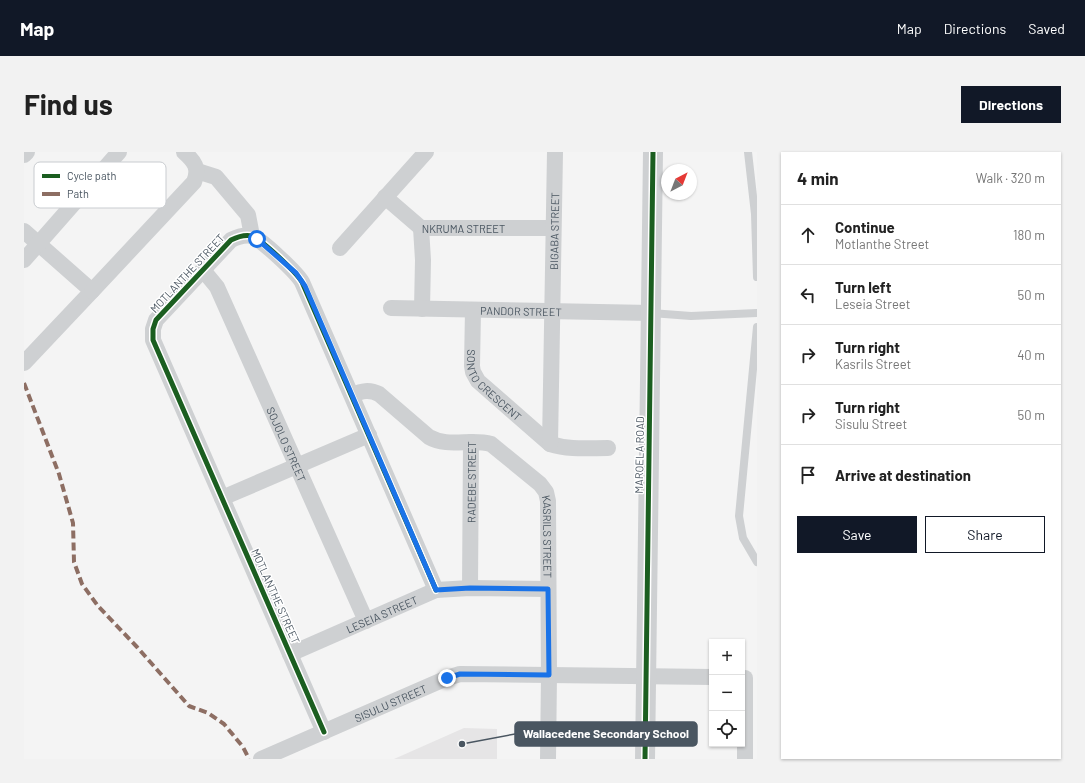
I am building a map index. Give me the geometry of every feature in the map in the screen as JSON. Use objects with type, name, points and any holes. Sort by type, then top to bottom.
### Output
[{"type":"street","points":[[24,155],[27,152]]},
{"type":"street","points":[[110,162],[119,152]]},
{"type":"street","points":[[24,363],[191,186],[197,171],[193,160],[184,152]]},
{"type":"street","points":[[340,248],[426,152]]},
{"type":"street","name":"BIGABA STREET","points":[[552,311],[555,152]]},
{"type":"street","name":"MAROELA ROAD","points":[[645,759],[653,152]]},
{"type":"street","points":[[197,171],[216,177],[248,215],[252,236],[261,242],[296,273],[302,282],[436,590]]},
{"type":"street","name":"NKRUMA STREET","points":[[385,197],[421,228],[553,228]]},
{"type":"street","points":[[24,260],[70,208]]},
{"type":"street","points":[[421,228],[423,260],[422,309]]},
{"type":"street","points":[[24,231],[92,291]]},
{"type":"street","name":"MOTLANTHE STREET","points":[[252,236],[241,236],[231,240],[156,320],[152,334],[158,353],[324,732]]},
{"type":"street","name":"SOJOLO STREET","points":[[202,270],[217,287],[366,621]]},
{"type":"street","name":"PANDOR STREET","points":[[391,308],[651,313]]},
{"type":"street","name":"SONTO CRESCENT","points":[[473,310],[472,366],[475,377],[481,384],[550,444],[574,449],[608,448]]},
{"type":"street","points":[[550,444],[552,311]]},
{"type":"street","name":"RADEBE STREET","points":[[352,395],[364,391],[373,391],[380,394],[433,440],[444,442],[471,442],[470,588]]},
{"type":"street","points":[[222,498],[369,435]]},
{"type":"street","name":"KASRILS STREET","points":[[471,442],[487,443],[495,447],[540,484],[546,492],[548,501],[548,759]]},
{"type":"street","name":"LESEIA STREET","points":[[290,654],[436,590],[470,588],[548,589]]},
{"type":"street","name":"SISULU STREET","points":[[261,759],[447,678],[460,674],[709,678]]},
{"type":"street","points":[[745,759],[748,678]]},
{"type":"lane","points":[[748,152],[755,214],[757,277]]},
{"type":"lane","points":[[651,313],[691,316],[757,313]]},
{"type":"lane","points":[[757,326],[739,516],[743,538],[757,562]]},
{"type":"shaded area","points":[[464,728],[497,729],[497,759],[394,759]]},
{"type":"marked path","points":[[24,383],[59,474],[73,523],[74,562],[82,584],[98,606],[137,647],[189,706],[208,713],[224,724],[243,747],[249,759]]},
{"type":"cycle path","points":[[645,759],[653,152]]},
{"type":"cycle path","points":[[324,732],[153,340],[153,329],[156,320],[231,240],[246,235],[252,236],[263,243],[293,271],[302,282],[436,590]]},
{"type":"place","name":"Wallacedene Secondary School","points":[[462,744]]},
{"type":"route","points":[[257,239],[296,273],[305,286],[436,590],[470,588],[548,589],[549,675],[460,674],[447,678]]}]
